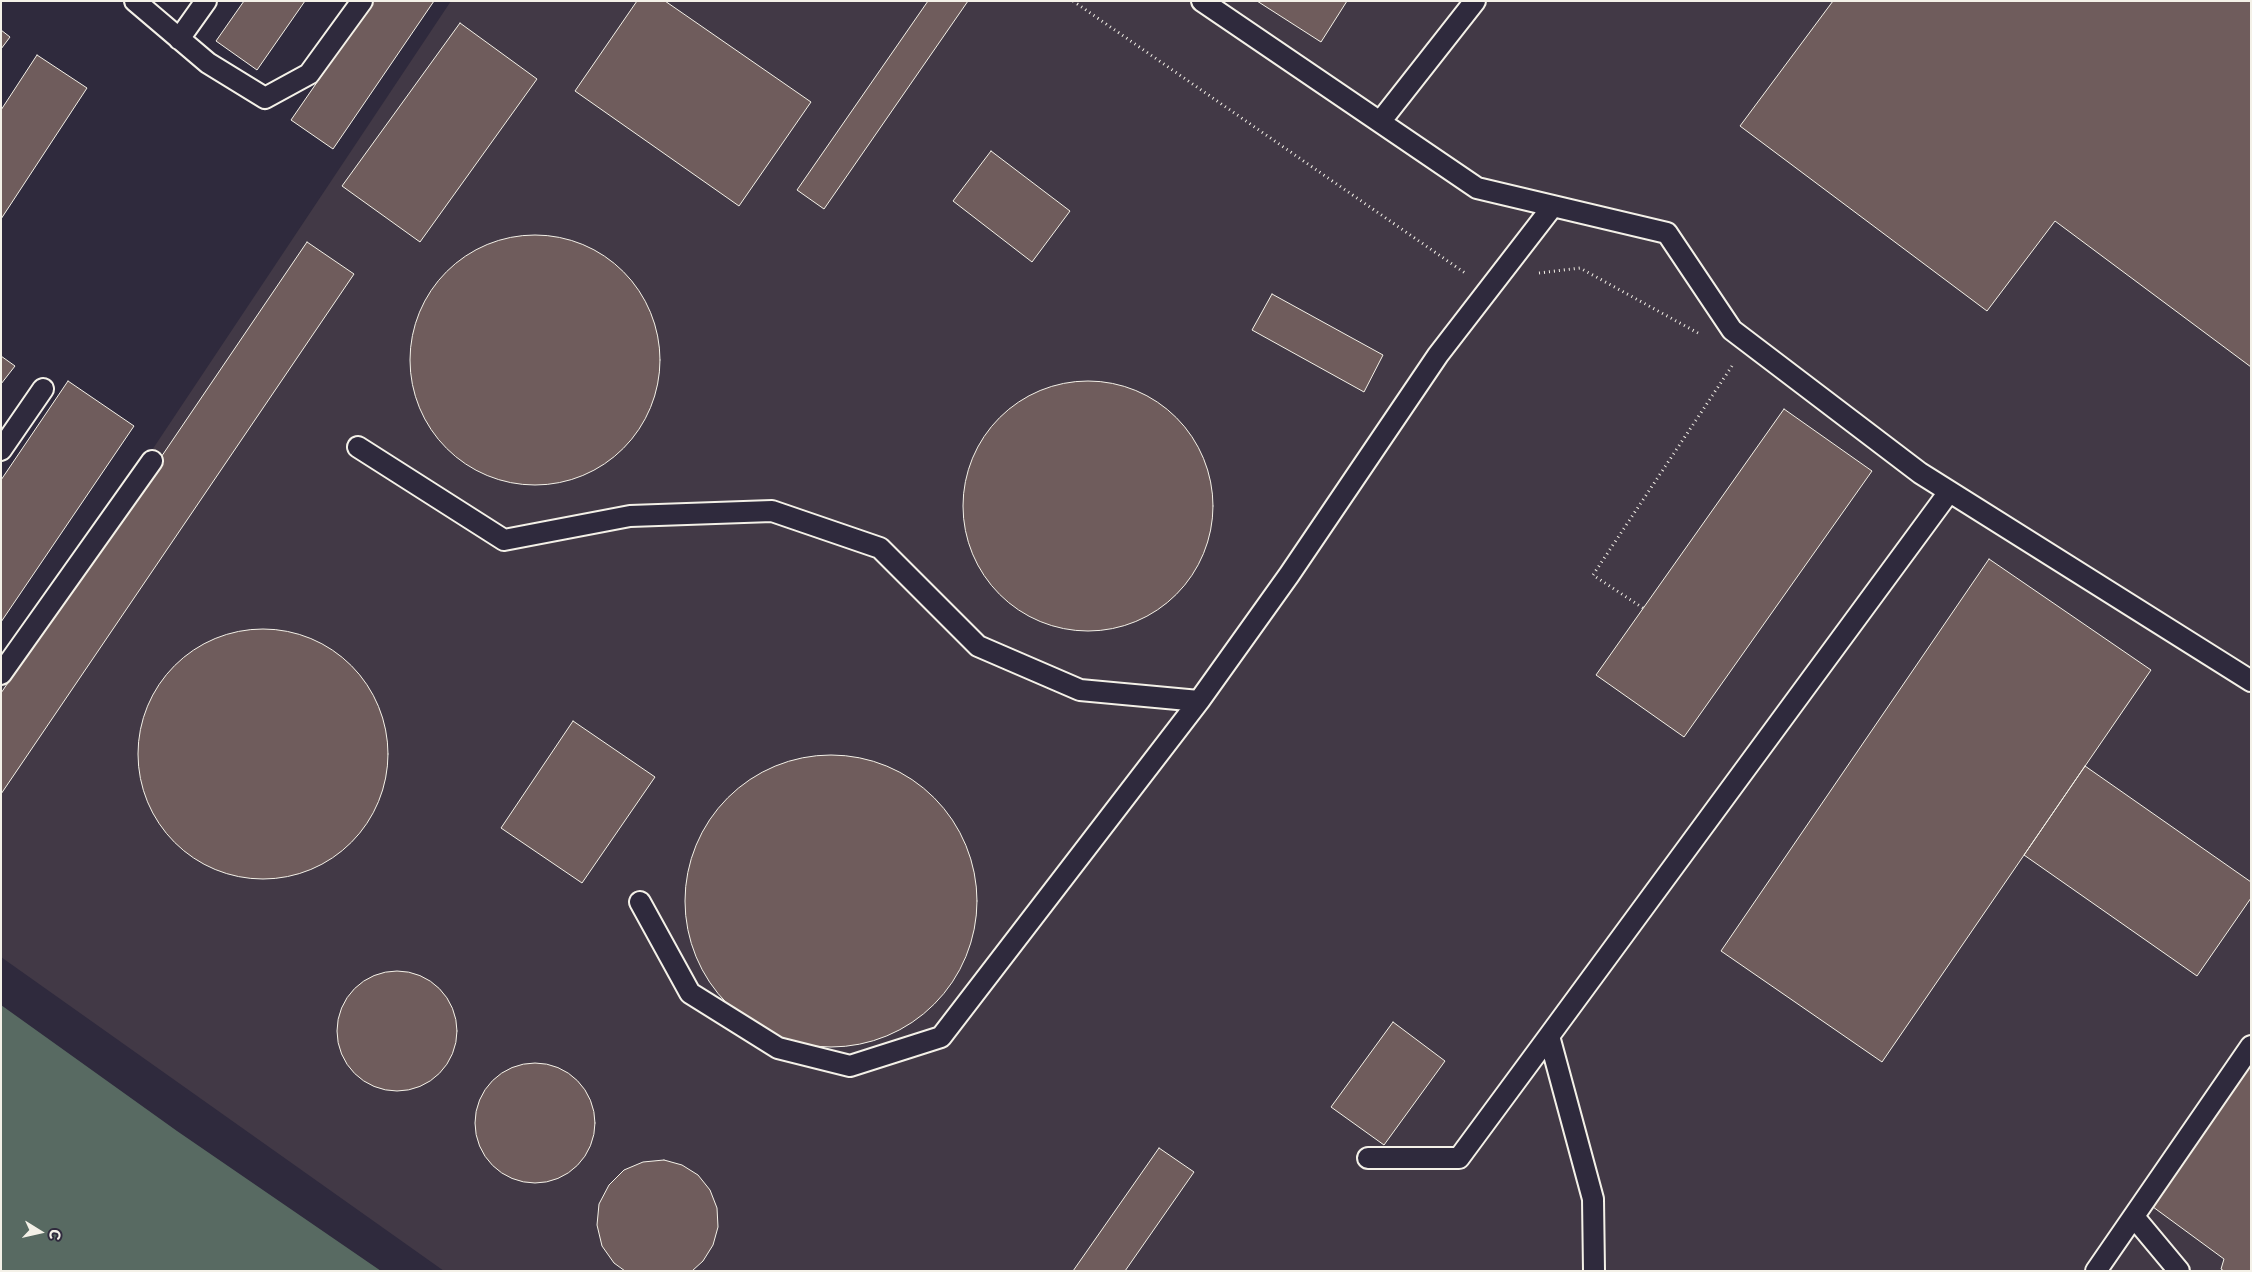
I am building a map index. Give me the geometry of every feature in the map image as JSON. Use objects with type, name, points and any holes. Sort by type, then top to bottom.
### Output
[{"type":"lane","points":[[135,1],[208,64],[265,98],[309,74],[362,1]]},
{"type":"lane","points":[[179,39],[206,1]]},
{"type":"lane","points":[[1202,1],[1477,188],[1667,233],[1732,330],[1920,473],[2251,681]]},
{"type":"lane","points":[[1380,122],[1475,1]]},
{"type":"lane","points":[[640,902],[690,993],[778,1048],[850,1066],[941,1037],[1200,701],[1289,575],[1438,355],[1554,206]]},
{"type":"lane","points":[[1,450],[43,389]]},
{"type":"lane","points":[[358,447],[504,540],[630,516],[772,511],[880,548],[978,646],[1080,690],[1200,701]]},
{"type":"lane","points":[[1,674],[152,461]]},
{"type":"lane","points":[[1368,1158],[1459,1158],[1949,492]]},
{"type":"lane","points":[[1549,1036],[1593,1199],[1594,1271]]},
{"type":"lane","points":[[2096,1271],[2251,1046]]},
{"type":"lane","points":[[2134,1217],[2179,1271]]},
{"type":"shaded area","points":[[451,1],[2251,1],[2251,1271],[444,1271],[1,957],[1,677]]},
{"type":"green space","points":[[1,1005],[177,1131],[381,1271],[1,1271]]},
{"type":"building","points":[[244,1],[305,1],[257,70],[216,41]]},
{"type":"building","points":[[373,1],[434,1],[333,149],[291,120]]},
{"type":"building","points":[[637,1],[665,1],[811,102],[739,206],[575,91]]},
{"type":"building","points":[[928,1],[968,1],[824,209],[797,190]]},
{"type":"building","points":[[1257,1],[1347,1],[1321,42]]},
{"type":"building","points":[[1833,1],[2251,1],[2251,367],[2055,221],[1987,311],[1740,126]]},
{"type":"building","points":[[460,23],[537,79],[420,242],[342,186]]},
{"type":"building","points":[[1,30],[10,37],[1,49]]},
{"type":"building","points":[[37,55],[87,88],[1,219],[1,110]]},
{"type":"building","points":[[991,151],[1070,211],[1032,262],[953,201]]},
{"type":"building","points":[[535,235],[571,240],[594,250],[614,263],[632,281],[645,301],[655,324],[660,360],[655,396],[645,419],[632,439],[614,457],[594,470],[571,480],[535,485],[499,480],[476,470],[456,457],[438,439],[425,419],[415,396],[410,360],[415,324],[425,301],[438,281],[456,263],[476,250],[499,240]]},
{"type":"building","points":[[307,242],[354,274],[1,794],[1,693]]},
{"type":"building","points":[[1272,294],[1383,355],[1364,392],[1252,330]]},
{"type":"building","points":[[1,356],[15,366],[1,384]]},
{"type":"building","points":[[68,381],[134,426],[1,622],[1,480]]},
{"type":"building","points":[[1088,381],[1124,386],[1147,396],[1167,409],[1185,427],[1198,447],[1208,470],[1213,506],[1208,542],[1198,565],[1185,585],[1167,603],[1147,616],[1124,626],[1088,631],[1052,626],[1029,616],[1009,603],[991,585],[978,565],[968,542],[963,506],[968,470],[978,447],[991,427],[1009,409],[1029,396],[1052,386]]},
{"type":"building","points":[[1784,409],[1872,471],[1684,737],[1596,675]]},
{"type":"building","points":[[1989,559],[2151,670],[1882,1062],[1721,951]]},
{"type":"building","points":[[263,629],[299,634],[322,644],[342,657],[360,675],[373,695],[383,718],[388,754],[383,790],[373,813],[360,833],[342,851],[322,864],[299,874],[263,879],[227,874],[204,864],[184,851],[166,833],[153,813],[143,790],[138,754],[143,718],[153,695],[166,675],[184,657],[204,644],[227,634]]},
{"type":"building","points":[[573,721],[655,777],[582,883],[501,828]]},
{"type":"building","points":[[817,755],[845,755],[873,761],[900,772],[924,788],[944,808],[960,832],[971,859],[975,872],[977,901],[975,930],[960,970],[944,994],[924,1014],[900,1030],[873,1041],[845,1047],[817,1047],[789,1041],[762,1030],[738,1014],[718,994],[702,970],[691,943],[685,915],[685,887],[691,859],[702,832],[718,808],[738,788],[762,772],[789,761]]},
{"type":"building","points":[[2085,766],[2251,882],[2251,898],[2197,976],[2024,855]]},
{"type":"building","points":[[397,971],[420,975],[440,988],[453,1008],[457,1031],[453,1054],[440,1074],[420,1087],[397,1091],[374,1087],[354,1074],[341,1054],[337,1031],[341,1008],[354,988],[374,975]]},
{"type":"building","points":[[1393,1022],[1445,1061],[1384,1145],[1331,1107]]},
{"type":"building","points":[[2251,1062],[2251,1271],[2224,1271],[2221,1269],[2224,1259],[2149,1204]]},
{"type":"building","points":[[535,1063],[558,1067],[578,1080],[591,1100],[595,1123],[591,1146],[578,1166],[558,1179],[535,1183],[512,1179],[492,1166],[479,1146],[475,1123],[479,1100],[492,1080],[512,1067]]},
{"type":"building","points":[[1159,1148],[1194,1172],[1125,1271],[1073,1271]]},
{"type":"building","points":[[664,1160],[682,1165],[698,1175],[710,1190],[717,1208],[718,1227],[713,1245],[703,1261],[692,1271],[625,1271],[614,1263],[602,1246],[597,1225],[599,1204],[609,1185],[624,1170],[643,1162]]}]
